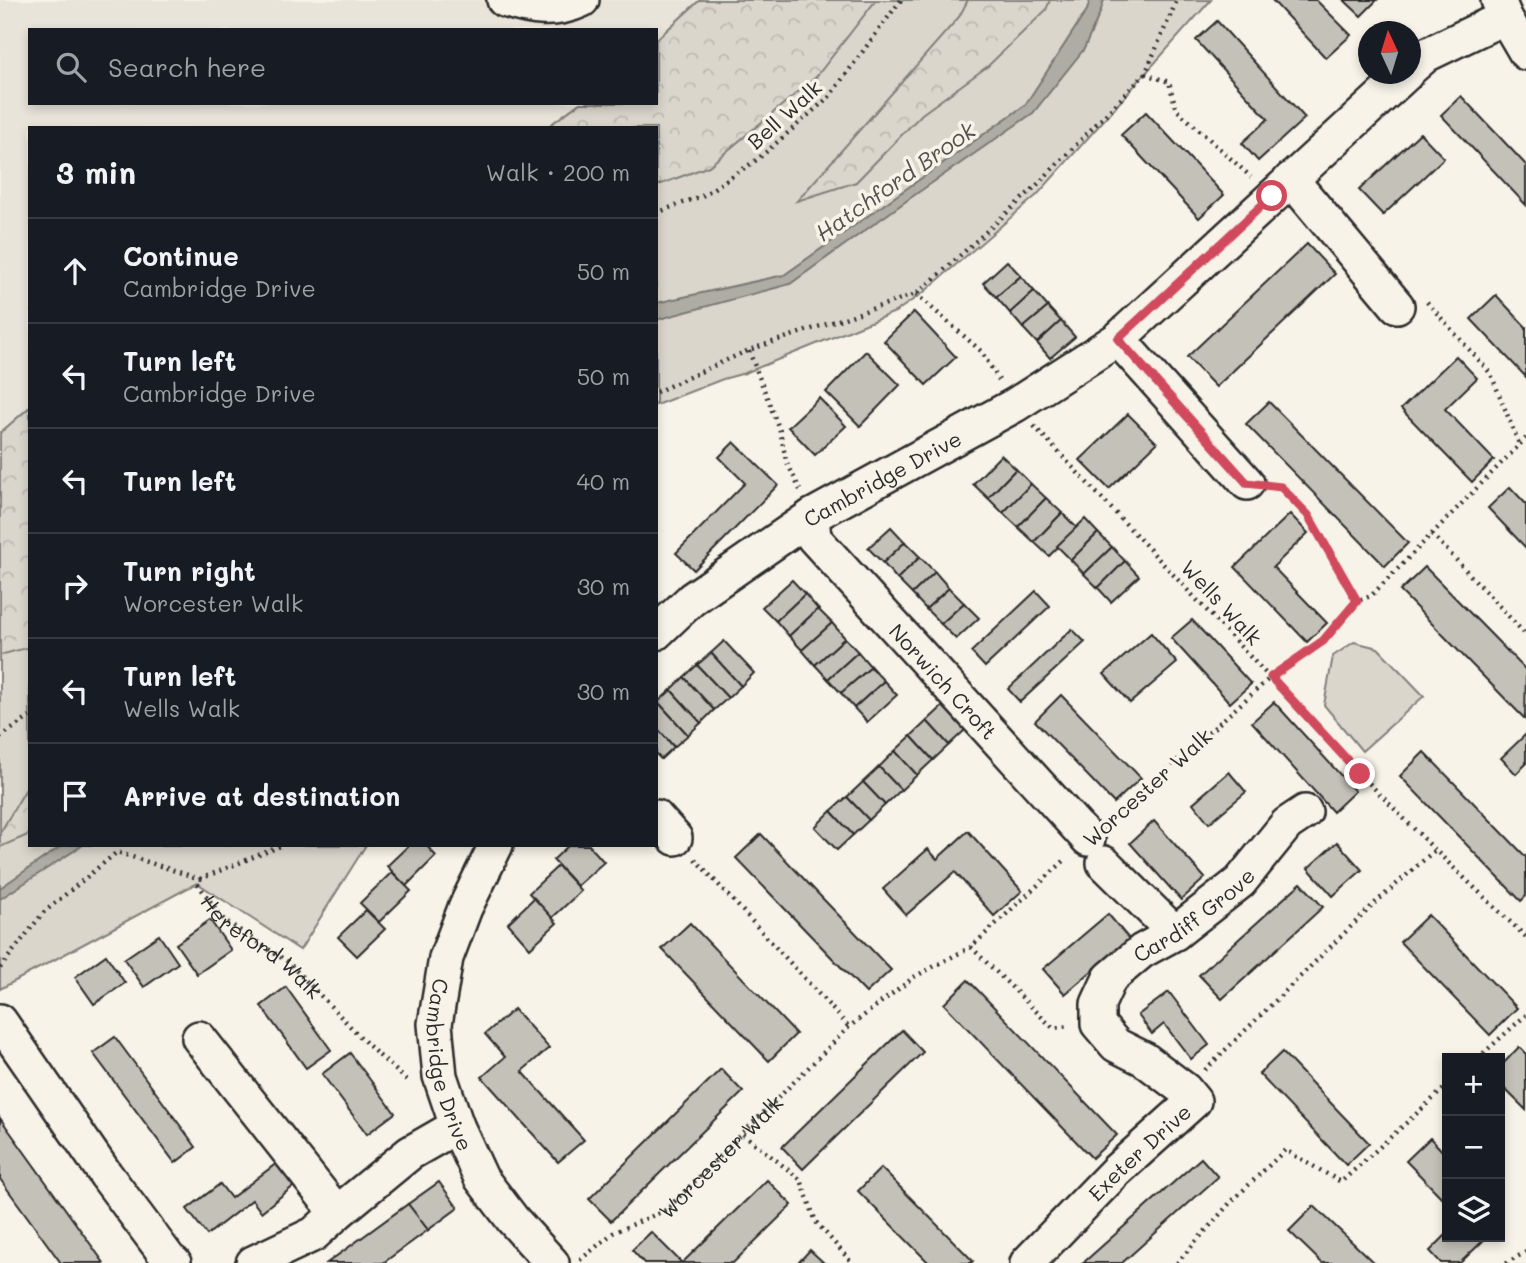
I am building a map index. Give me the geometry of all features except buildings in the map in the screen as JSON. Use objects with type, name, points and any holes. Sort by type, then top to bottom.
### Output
[{"type":"street","points":[[504,0],[529,9],[568,7],[582,0]]},
{"type":"street","points":[[1421,59],[1502,9],[1526,53]]},
{"type":"street","name":"Cambridge Drive","points":[[658,631],[692,599],[812,516],[1015,405],[1118,339],[1395,84]]},
{"type":"street","points":[[1282,188],[1397,306]]},
{"type":"street","points":[[1118,339],[1247,483]]},
{"type":"street","name":"Norwich Croft","points":[[812,516],[814,538],[1096,851],[1175,933]]},
{"type":"street","name":"Cardiff Grove","points":[[1098,1024],[1097,1004],[1110,978],[1142,951],[1175,933],[1240,882],[1287,824],[1305,812]]},
{"type":"street","name":"Cambridge Drive","points":[[495,847],[465,908],[446,958],[435,1024],[440,1076],[457,1126],[481,1178],[513,1220],[552,1263]]},
{"type":"street","points":[[0,1021],[106,1175],[172,1263]]},
{"type":"street","name":"Exeter Drive","points":[[1027,1263],[1116,1171],[1194,1101],[1185,1090],[1144,1059],[1115,1045],[1098,1024]]},
{"type":"street","points":[[199,1038],[337,1213]]},
{"type":"street","points":[[253,1263],[314,1234],[410,1153],[457,1126]]},
{"type":"path","name":"Bell Walk","points":[[658,212],[702,196],[758,159],[829,97],[901,0]]},
{"type":"path","points":[[658,391],[749,350],[916,294],[1034,188],[1144,74],[1177,0]]},
{"type":"path","points":[[1144,74],[1169,82],[1176,109],[1282,188]]},
{"type":"path","name":"Wells Walk","points":[[916,294],[981,351],[1015,405],[1360,774],[1526,937]]},
{"type":"path","points":[[1397,306],[1425,299],[1491,374],[1519,444]]},
{"type":"path","points":[[749,350],[780,431],[786,460],[812,516]]},
{"type":"path","name":"Worcester Walk","points":[[577,1263],[613,1233],[666,1210],[849,1027],[914,976],[971,947],[1096,851],[1271,677],[1323,641],[1357,601],[1371,596],[1526,438]]},
{"type":"path","points":[[1247,483],[1281,487],[1308,515],[1357,601]]},
{"type":"path","points":[[1432,534],[1526,635]]},
{"type":"path","points":[[0,737],[28,718]]},
{"type":"path","points":[[666,827],[849,1027]]},
{"type":"path","points":[[200,878],[277,847]]},
{"type":"path","points":[[1185,1090],[1375,903],[1435,850]]},
{"type":"path","name":"Hereford Walk","points":[[0,968],[43,914],[117,852],[200,878],[197,883],[224,920],[288,962],[373,1050],[410,1084]]},
{"type":"path","points":[[971,947],[1053,1028],[1098,1024]]},
{"type":"path","points":[[1484,1053],[1526,1015]]},
{"type":"path","points":[[1177,1263],[1230,1203],[1285,1150],[1341,1182],[1442,1091]]},
{"type":"path","points":[[743,1134],[801,1180],[816,1222],[852,1263]]},
{"type":"path","points":[[1506,1263],[1526,1252]]},
{"type":"shaded area","points":[[0,0],[700,0],[658,38],[658,28],[28,28],[28,105],[577,105],[549,126],[28,126],[28,409],[0,432]]},
{"type":"shaded area","points":[[1090,0],[1104,0],[1084,49],[1033,113],[790,284],[658,319],[658,303],[784,275],[1025,105],[1087,10]]},
{"type":"shaded area","points":[[60,847],[80,847],[0,899],[0,888]]},
{"type":"green space","points":[[700,0],[1211,0],[1037,195],[923,293],[895,312],[745,373],[658,404],[658,126],[549,126],[577,105],[658,105],[658,38]]},
{"type":"green space","points":[[700,0],[876,0],[816,77],[709,166],[658,185],[658,126],[549,126],[577,105],[658,105],[658,38]]},
{"type":"green space","points":[[968,0],[1050,0],[1046,10],[988,66],[922,114],[856,182],[797,201],[959,17]]},
{"type":"green space","points":[[28,409],[28,847],[365,847],[300,950],[197,883],[0,989],[0,433]]},
{"type":"green space","points":[[28,409],[28,648],[0,655],[0,433]]},
{"type":"green space","points":[[1354,642],[1378,648],[1424,696],[1362,751],[1324,705],[1333,656]]},
{"type":"green space","points":[[28,785],[28,835],[0,847],[0,833]]},
{"type":"route","points":[[1272,196],[1118,339],[1247,483],[1281,487],[1308,515],[1357,601],[1323,641],[1271,677],[1360,774]]},
{"type":"water label","name":"Hatchford Brook","points":[[895,181]]}]
